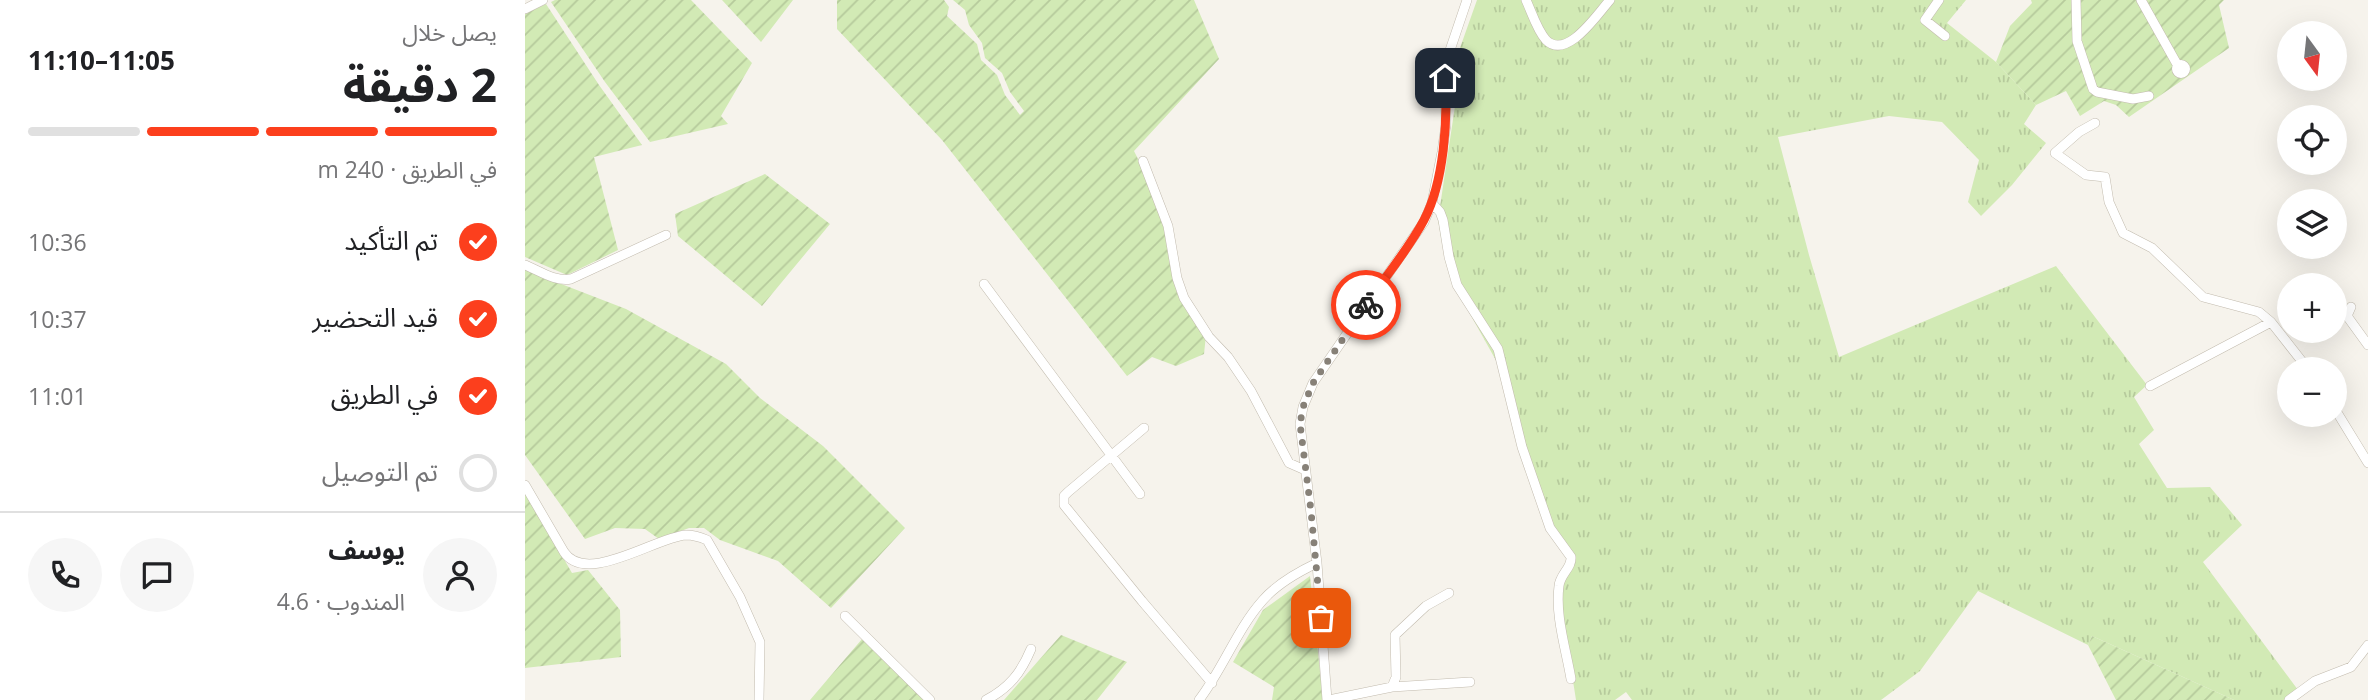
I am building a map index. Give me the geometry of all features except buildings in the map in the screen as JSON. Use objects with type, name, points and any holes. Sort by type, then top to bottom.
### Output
[{"type":"street","points":[[525,9],[543,0]]},
{"type":"street","points":[[1467,0],[1445,65],[1446,125],[1432,203],[1423,222],[1313,383],[1303,407],[1300,424],[1317,563],[1328,700],[1392,687],[1470,682]]},
{"type":"street","points":[[1526,0],[1545,38],[1560,45],[1583,32],[1610,0]]},
{"type":"street","points":[[1938,0],[1925,20],[1945,36]]},
{"type":"street","points":[[2076,0],[2077,41],[2094,89],[2128,99],[2149,96]]},
{"type":"street","points":[[2141,0],[2178,66]]},
{"type":"street","points":[[2095,123],[2079,132],[2055,153],[2086,175],[2105,177],[2109,202],[2120,230],[2151,248],[2203,297],[2218,303],[2254,309],[2271,322],[2299,357]]},
{"type":"street","points":[[1143,162],[1168,226],[1177,278],[1184,298],[1251,391],[1289,463],[1305,470]]},
{"type":"street","points":[[1432,203],[1443,220],[1457,285],[1485,326],[1501,357],[1522,447],[1550,528],[1571,556],[1571,564],[1561,576],[1558,591],[1571,679]]},
{"type":"street","points":[[525,265],[554,278],[571,279],[666,234]]},
{"type":"street","points":[[984,284],[1140,494]]},
{"type":"street","points":[[2351,307],[2347,316],[2349,321],[2368,345]]},
{"type":"street","points":[[2150,386],[2271,322]]},
{"type":"street","points":[[2346,427],[2368,463]]},
{"type":"street","points":[[1144,428],[1068,492],[1064,496],[1065,505],[1134,592],[1212,683]]},
{"type":"street","points":[[525,485],[567,558],[578,564],[625,557],[685,535],[707,540],[740,597],[760,642],[759,700]]},
{"type":"street","points":[[1199,700],[1212,683],[1253,612],[1264,599],[1274,589],[1317,563]]},
{"type":"street","points":[[1392,687],[1395,677],[1395,635],[1426,606],[1449,593]]},
{"type":"street","points":[[845,616],[930,700]]},
{"type":"street","points":[[2289,700],[2315,681],[2351,667],[2368,645]]},
{"type":"street","points":[[986,700],[1012,683],[1024,667],[1031,649]]},
{"type":"green space","points":[[691,0],[752,63],[721,116],[728,124],[650,142],[551,2]]},
{"type":"green space","points":[[722,0],[793,0],[761,42]]},
{"type":"green space","points":[[837,0],[944,0],[949,7],[947,16],[977,44],[981,60],[997,75],[1005,95],[1020,115],[1024,111],[1010,92],[1002,73],[985,58],[982,43],[969,25],[965,10],[953,0],[1194,0],[1219,59],[1134,151],[1150,183],[1166,230],[1177,293],[1206,335],[1204,354],[1176,366],[1152,357],[1127,376],[942,140],[837,29]]},
{"type":"green space","points":[[1477,0],[1966,0],[1947,23],[1996,62],[2036,105],[2024,124],[2046,143],[2012,185],[1981,216],[1968,202],[1979,160],[1942,122],[1889,116],[1778,137],[1839,357],[2056,266],[2147,385],[2134,397],[2154,430],[2139,444],[2167,488],[2210,487],[2242,525],[2203,562],[2301,694],[2296,700],[2234,700],[2092,636],[2088,645],[1978,591],[1920,671],[1881,700],[1632,700],[1626,692],[1615,700],[1576,700],[1557,579],[1568,563],[1516,439],[1498,364],[1460,296],[1446,263],[1438,220],[1455,106],[1455,62]]},
{"type":"green space","points":[[2031,0],[2224,0],[2219,5],[2229,48],[2129,117],[2116,105],[2104,101],[2080,116],[2066,91],[2036,105],[1996,62],[2010,26],[2032,3]]},
{"type":"green space","points":[[546,4],[642,145],[594,157],[618,250],[567,275],[525,257],[525,14]]},
{"type":"green space","points":[[765,174],[830,224],[762,306],[678,236],[675,214]]},
{"type":"green space","points":[[525,270],[626,309],[726,364],[760,398],[823,446],[905,528],[831,608],[778,561],[720,540],[704,528],[689,528],[659,539],[645,529],[615,528],[585,539],[525,455]]},
{"type":"green space","points":[[525,492],[572,573],[588,570],[620,610],[621,657],[525,668]]},
{"type":"green space","points":[[1310,576],[1323,700],[1272,700],[1274,687],[1233,662],[1263,610]]},
{"type":"green space","points":[[1061,635],[1127,662],[1097,700],[1004,700]]},
{"type":"green space","points":[[2092,636],[2234,700],[2116,700],[2088,645]]},
{"type":"green space","points":[[862,639],[928,700],[810,700]]},
{"type":"way so far","points":[[1321,618],[1300,424],[1303,407],[1313,383],[1366,305]]},
{"type":"route","points":[[1366,305],[1423,222],[1432,203],[1446,125],[1445,78]]}]
